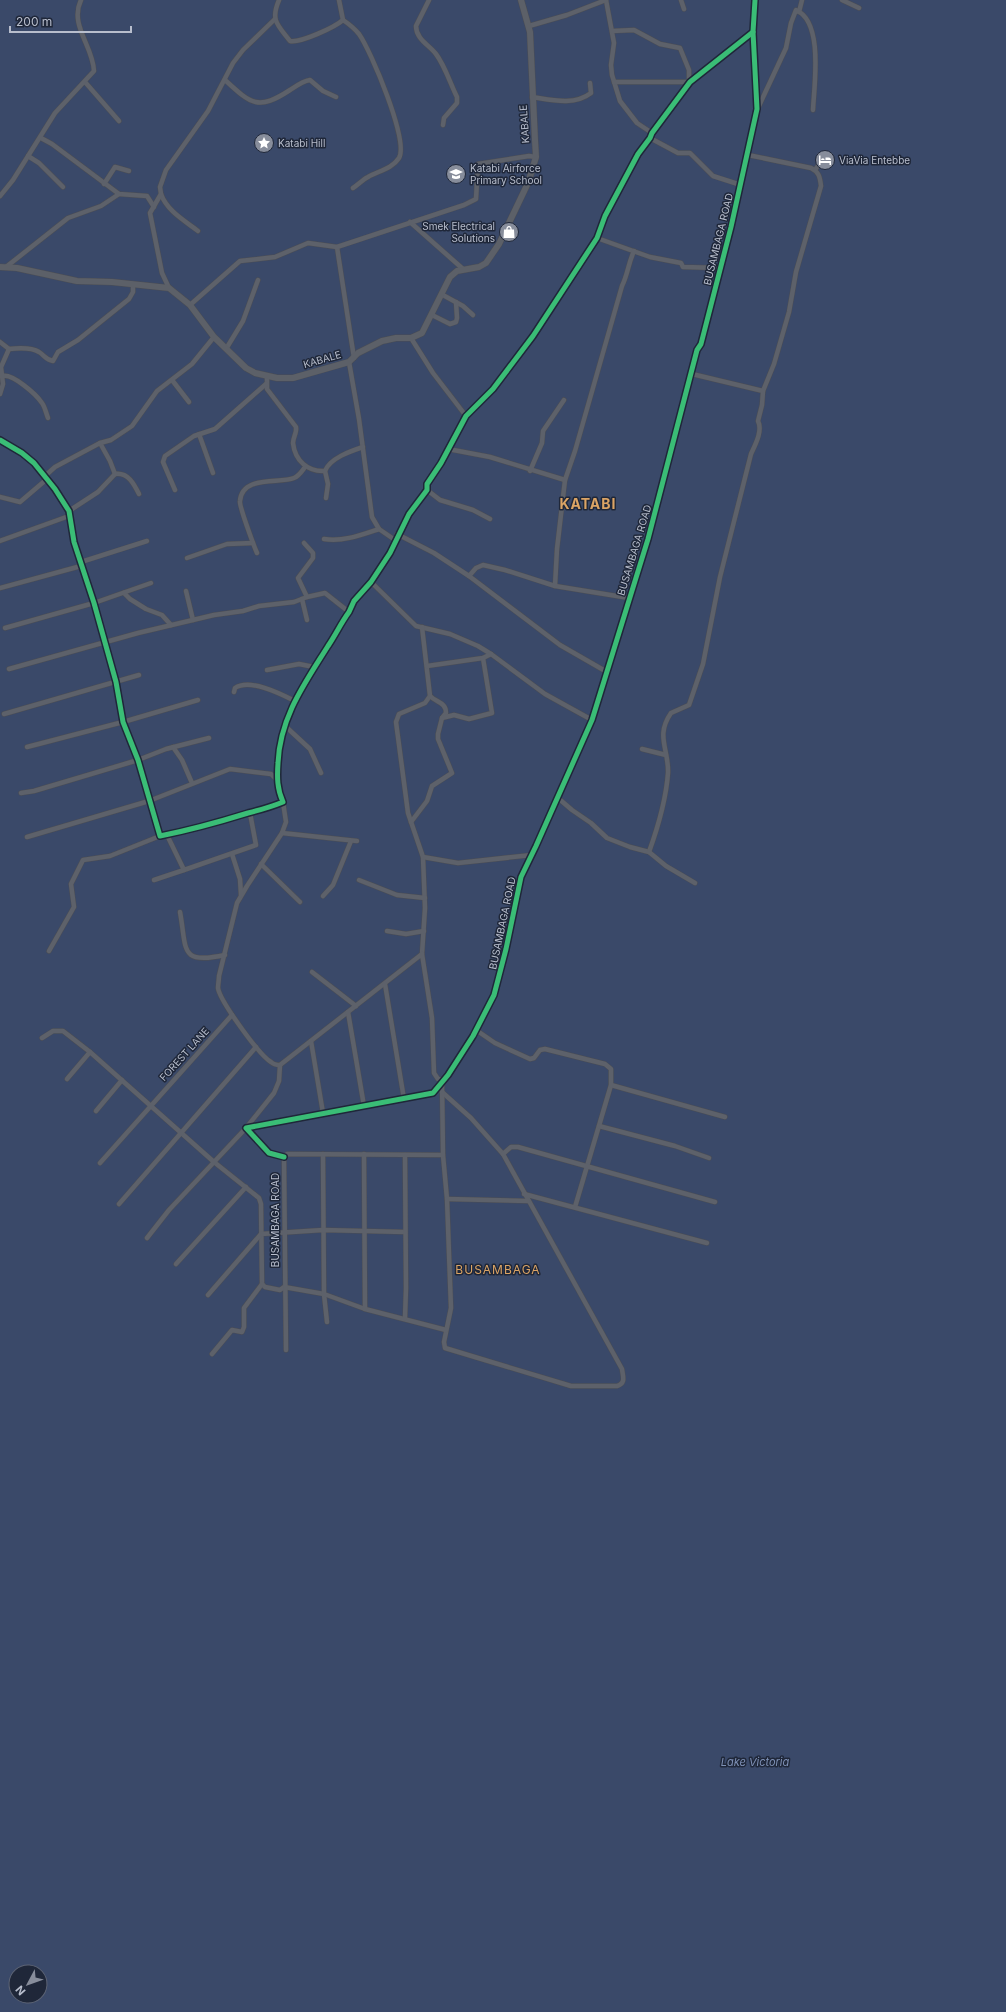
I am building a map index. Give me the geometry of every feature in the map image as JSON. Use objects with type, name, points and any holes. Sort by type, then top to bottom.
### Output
[{"type":"street","points":[[0,196],[8,188],[55,113],[86,82],[94,71],[91,53],[77,20],[77,11],[81,0]]},
{"type":"street","points":[[280,0],[274,11],[274,19],[290,41],[294,42],[330,28],[343,20]]},
{"type":"street","points":[[340,0],[343,20],[352,26],[360,35],[376,69],[397,128],[401,152],[399,158],[388,168],[366,178],[353,188]]},
{"type":"street","points":[[429,0],[416,26],[417,35],[436,54],[457,97],[457,102],[444,118],[443,125]]},
{"type":"street","name":"KABALE","points":[[169,288],[190,305],[214,337],[246,368],[277,378],[293,378],[352,360],[358,353],[382,341],[396,338],[410,338],[422,333],[450,277],[457,271],[479,266],[490,258],[518,207],[528,183],[536,157],[529,26],[521,0]]},
{"type":"street","points":[[529,26],[567,15],[606,0],[614,43],[611,66],[620,101],[627,112],[651,135],[678,153],[690,153],[713,176],[741,185]]},
{"type":"street","points":[[681,0],[684,9]]},
{"type":"street","name":"BUSAMBAGA ROAD","points":[[246,1128],[433,1093],[442,1080],[448,1075],[476,1030],[498,983],[520,877],[558,798],[592,720],[607,672],[648,539],[720,268],[748,155],[757,109],[753,32],[755,0]]},
{"type":"street","points":[[802,0],[799,12],[812,32],[816,48],[813,110]]},
{"type":"street","points":[[842,0],[859,8]]},
{"type":"street","points":[[757,109],[786,48],[794,13],[796,10],[799,12]]},
{"type":"street","points":[[198,232],[178,216],[164,201],[160,187],[166,170],[208,111],[226,80],[233,63],[243,50],[274,19]]},
{"type":"street","points":[[612,31],[634,30],[660,44],[680,48],[689,70],[689,82]]},
{"type":"street","points":[[280,1065],[270,1062],[256,1047],[232,1015],[218,988],[219,976],[238,903],[261,864],[282,833],[286,822],[283,802],[279,792],[277,780],[279,753],[284,726],[295,701],[314,667],[349,612],[354,601],[371,582],[390,553],[397,534],[414,504],[427,490],[427,484],[466,416],[493,389],[533,336],[597,238],[605,216],[628,172],[651,135],[689,82],[753,32]]},
{"type":"street","points":[[226,80],[241,96],[250,101],[259,103],[269,102],[310,80],[323,91],[336,97]]},
{"type":"street","points":[[86,82],[119,121]]},
{"type":"street","points":[[614,82],[689,82]]},
{"type":"street","points":[[532,97],[565,101],[575,100],[591,93],[590,83]]},
{"type":"street","points":[[40,138],[78,162],[104,184],[119,194],[147,196],[154,207]]},
{"type":"street","points":[[649,852],[666,788],[668,771],[662,732],[667,719],[675,711],[689,706],[702,664],[735,512],[751,454],[757,439],[763,390],[774,364],[790,312],[796,272],[821,186],[820,177],[816,170],[748,155]]},
{"type":"street","points":[[28,156],[39,163],[62,188]]},
{"type":"street","points":[[190,305],[240,261],[275,257],[308,243],[338,247],[471,202],[476,198],[478,164],[529,156],[536,157]]},
{"type":"street","points":[[816,170],[822,160]]},
{"type":"street","points":[[104,184],[115,167],[128,171]]},
{"type":"street","points":[[3,267],[68,218],[100,206],[119,194]]},
{"type":"street","points":[[161,194],[150,213],[162,273],[169,288]]},
{"type":"street","points":[[410,222],[463,269]]},
{"type":"street","points":[[597,238],[650,257],[681,263],[683,267],[708,269],[720,268]]},
{"type":"street","points":[[338,247],[372,517],[379,529],[395,540]]},
{"type":"street","points":[[555,586],[557,549],[565,480],[576,452],[622,286],[627,276],[627,266],[634,251]]},
{"type":"street","points":[[3,267],[77,281],[133,284],[169,288]]},
{"type":"street","points":[[226,349],[243,321],[258,280]]},
{"type":"street","points":[[0,342],[9,349],[32,350],[41,353],[47,360],[53,361],[58,352],[78,340],[128,299],[133,292],[133,284]]},
{"type":"street","points":[[442,294],[474,314]]},
{"type":"street","points":[[432,315],[450,324],[456,322],[456,302]]},
{"type":"street","points":[[0,497],[20,502],[46,478],[55,467],[100,443],[111,440],[132,426],[157,390],[172,380],[198,358],[214,337]]},
{"type":"street","points":[[410,338],[433,373],[466,416]]},
{"type":"street","points":[[0,394],[2,390],[2,367],[9,349]]},
{"type":"street","points":[[692,374],[763,390]]},
{"type":"street","points":[[3,376],[6,375],[13,378],[38,398],[48,418]]},
{"type":"street","points":[[267,376],[267,389],[296,427],[297,432],[293,443],[298,457],[305,467],[315,472],[325,471]]},
{"type":"street","points":[[172,380],[189,402]]},
{"type":"street","points":[[175,490],[163,460],[176,448],[199,434],[214,429],[266,384]]},
{"type":"street","points":[[530,471],[542,443],[543,431],[564,400]]},
{"type":"street","points":[[199,434],[213,473]]},
{"type":"street","points":[[0,440],[28,457],[46,478],[69,514],[74,542],[94,603],[116,682],[123,722],[138,760],[160,836]]},
{"type":"street","points":[[100,443],[115,474]]},
{"type":"street","points":[[326,498],[328,484],[325,471],[328,465],[354,450],[363,447]]},
{"type":"street","points":[[448,449],[490,458],[530,471],[565,480]]},
{"type":"street","points":[[257,553],[253,543],[251,531],[239,502],[242,493],[253,485],[267,480],[293,478],[305,467]]},
{"type":"street","points":[[0,541],[69,514],[98,492],[115,474],[119,473],[133,482],[139,494]]},
{"type":"street","points":[[427,490],[440,500],[473,510],[490,519]]},
{"type":"street","points":[[324,540],[349,538],[379,529]]},
{"type":"street","points":[[397,534],[434,553],[469,576],[560,645],[607,672]]},
{"type":"street","points":[[0,588],[81,564],[147,541]]},
{"type":"street","points":[[187,558],[227,544],[253,543]]},
{"type":"street","points":[[304,543],[313,553],[313,558],[298,578],[307,597]]},
{"type":"street","points":[[469,576],[476,568],[483,566],[504,570],[555,586],[629,598]]},
{"type":"street","points":[[371,582],[409,621],[416,626],[450,634],[491,654],[545,694],[592,720]]},
{"type":"street","points":[[5,628],[94,603],[151,583]]},
{"type":"street","points":[[186,591],[193,620]]},
{"type":"street","points":[[124,593],[141,606],[162,615],[171,625]]},
{"type":"street","points":[[9,669],[171,625],[243,611],[259,606],[294,602],[324,593],[349,612]]},
{"type":"street","points":[[302,599],[307,620]]},
{"type":"street","points":[[422,627],[430,696],[425,703],[399,714],[396,722],[400,762],[411,822],[423,857],[425,898],[422,954],[432,1018],[434,1073],[438,1079],[442,1080],[441,1110],[447,1199],[451,1308],[444,1345],[446,1349],[571,1386],[610,1387],[622,1384],[624,1381],[622,1369],[577,1285],[524,1194],[503,1154],[470,1118],[442,1092]]},
{"type":"street","points":[[427,666],[483,658],[491,654]]},
{"type":"street","points":[[442,718],[454,715],[469,719],[491,714],[483,658]]},
{"type":"street","points":[[266,670],[299,664],[314,667]]},
{"type":"street","points":[[4,714],[139,675]]},
{"type":"street","points":[[234,692],[235,688],[238,686],[260,686],[295,701]]},
{"type":"street","points":[[411,822],[427,801],[432,786],[452,773],[438,739],[442,718],[446,713],[446,708],[430,696]]},
{"type":"street","points":[[27,746],[123,722],[198,700]]},
{"type":"street","points":[[284,726],[310,749],[320,773]]},
{"type":"street","points":[[20,793],[34,791],[138,760],[173,747],[209,738]]},
{"type":"street","points":[[173,747],[182,760],[192,783]]},
{"type":"street","points":[[642,749],[666,755]]},
{"type":"street","points":[[27,837],[149,801],[230,769],[271,774],[277,780]]},
{"type":"street","points":[[558,798],[591,823],[607,838],[630,848],[649,852],[666,866],[695,884]]},
{"type":"street","points":[[49,951],[74,907],[71,884],[83,860],[110,856],[160,836],[212,825],[267,809],[283,802]]},
{"type":"street","points":[[154,880],[256,845],[250,813]]},
{"type":"street","points":[[282,833],[357,841]]},
{"type":"street","points":[[167,835],[184,870]]},
{"type":"street","points":[[322,896],[333,885],[351,840]]},
{"type":"street","points":[[232,854],[240,879],[241,896]]},
{"type":"street","points":[[423,857],[458,863],[532,854]]},
{"type":"street","points":[[261,864],[300,902]]},
{"type":"street","points":[[359,880],[397,895],[425,898]]},
{"type":"street","points":[[180,912],[186,946],[190,955],[195,958],[203,959],[225,955]]},
{"type":"street","points":[[387,931],[406,934],[424,931]]},
{"type":"street","points":[[147,1238],[169,1210],[246,1128],[278,1087],[280,1065],[422,954]]},
{"type":"street","points":[[312,972],[356,1006]]},
{"type":"street","points":[[385,984],[404,1099]]},
{"type":"street","points":[[348,1012],[364,1106]]},
{"type":"street","name":"FOREST LANE","points":[[100,1163],[150,1105],[232,1015]]},
{"type":"street","points":[[476,1030],[495,1043],[530,1059],[534,1058],[540,1050],[545,1049],[605,1064],[611,1069],[611,1085],[575,1207]]},
{"type":"street","points":[[42,1038],[53,1031],[63,1031],[90,1052],[214,1162],[260,1200],[262,1284],[244,1308],[244,1331],[240,1332],[232,1330],[212,1354]]},
{"type":"street","points":[[311,1041],[323,1113]]},
{"type":"street","points":[[119,1204],[256,1047]]},
{"type":"street","points":[[67,1079],[90,1052]]},
{"type":"street","points":[[96,1111],[122,1080]]},
{"type":"street","points":[[611,1085],[725,1117]]},
{"type":"street","points":[[599,1126],[675,1146],[709,1158]]},
{"type":"street","points":[[246,1128],[269,1153],[284,1157],[288,1154],[443,1155]]},
{"type":"street","points":[[503,1154],[514,1147],[715,1202]]},
{"type":"street","points":[[323,1154],[324,1294],[327,1322]]},
{"type":"street","points":[[364,1154],[365,1309]]},
{"type":"street","points":[[405,1155],[405,1318]]},
{"type":"street","name":"BUSAMBAGA ROAD","points":[[284,1157],[284,1287],[286,1350]]},
{"type":"street","points":[[176,1264],[246,1187]]},
{"type":"street","points":[[524,1194],[706,1243]]},
{"type":"street","points":[[447,1199],[528,1201]]},
{"type":"street","points":[[208,1295],[261,1234],[284,1231],[323,1230],[405,1232]]},
{"type":"street","points":[[262,1284],[265,1287],[280,1290],[284,1287],[324,1294],[365,1309],[405,1318],[446,1330]]},
{"type":"water","name":"Lake Victoria","points":[[0,0],[1006,0],[1006,2012],[0,2012]]},
{"type":"cycle path","points":[[284,1157],[269,1153],[246,1128],[433,1093],[448,1075],[473,1036],[494,995],[506,949],[521,877],[592,720],[648,539],[697,350],[701,344],[731,227],[757,109],[753,32],[755,0]]},
{"type":"cycle path","points":[[0,440],[22,453],[34,463],[55,489],[69,511],[74,542],[94,603],[116,682],[123,722],[138,760],[160,836],[215,823],[283,802],[278,778],[280,746],[283,731],[295,701],[349,612],[354,601],[371,582],[390,553],[409,514],[427,490],[427,484],[441,463],[466,416],[493,389],[533,336],[597,238],[605,216],[638,154],[690,82],[753,32]]},
{"type":"place","name":"Katabi Hill","points":[[264,143]]},
{"type":"place","name":"ViaVia Entebbe","points":[[825,160]]},
{"type":"place","name":"Katabi Airforce Primary School","points":[[456,174]]},
{"type":"place","name":"Smek Electrical Solutions","points":[[509,232]]},
{"type":"district","name":"KATABI","points":[[588,504]]},
{"type":"district","name":"BUSAMBAGA","points":[[498,1270]]}]
